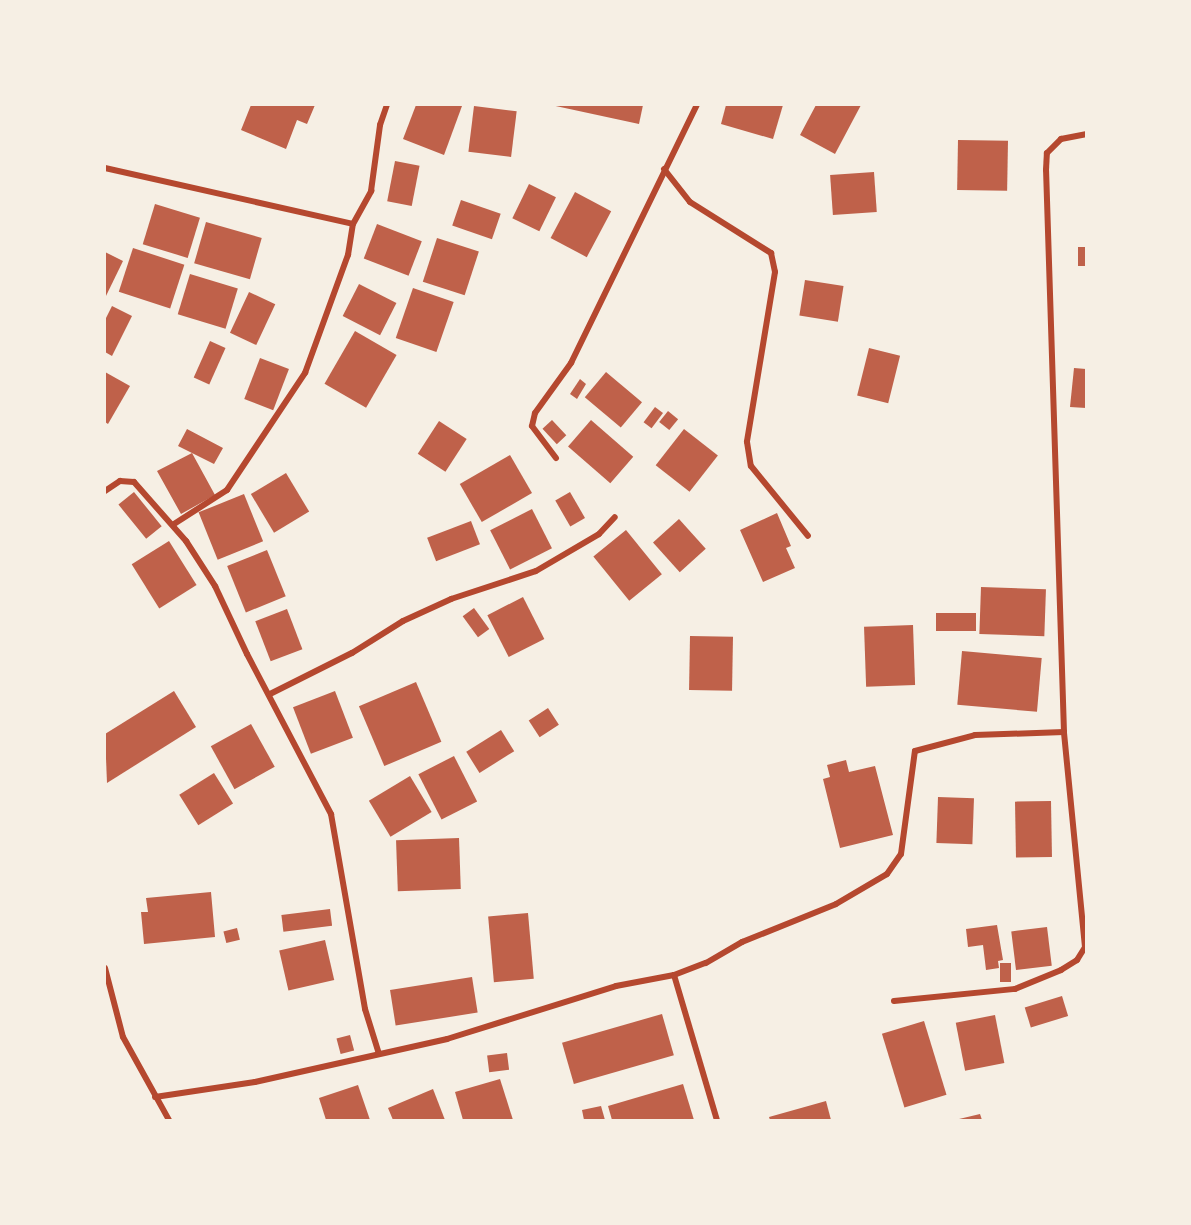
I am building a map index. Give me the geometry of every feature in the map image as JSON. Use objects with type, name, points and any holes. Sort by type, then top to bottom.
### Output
[{"type":"street","points":[[174,524],[226,490],[305,373],[348,255],[353,225],[371,191],[381,125],[387,105]]},
{"type":"street","points":[[556,458],[532,426],[535,413],[571,363],[697,105]]},
{"type":"street","points":[[894,1001],[1015,989],[1077,960],[1085,947],[1064,732],[1046,170],[1047,153],[1061,139],[1086,134]]},
{"type":"street","points":[[105,168],[353,225]]},
{"type":"street","points":[[664,169],[690,202],[771,253],[775,272],[747,442],[751,466],[808,536]]},
{"type":"street","points":[[105,491],[120,481],[134,482],[174,524],[216,586],[331,814],[364,1009],[379,1054]]},
{"type":"street","points":[[270,694],[352,653],[403,621],[451,599],[536,572],[599,534],[615,517]]},
{"type":"street","points":[[155,1097],[255,1082],[447,1040],[616,986],[674,975],[836,904],[887,874],[901,854],[915,751],[975,735],[1064,732]]},
{"type":"street","points":[[105,968],[123,1037],[169,1120]]},
{"type":"street","points":[[674,975],[717,1120]]},
{"type":"building","points":[[251,105],[315,105],[307,124],[297,120],[286,149],[241,130]]},
{"type":"building","points":[[416,105],[462,106],[444,155],[403,139]]},
{"type":"building","points":[[551,105],[643,105],[639,124]]},
{"type":"building","points":[[726,105],[783,105],[773,139],[721,124]]},
{"type":"building","points":[[816,105],[861,105],[835,154],[800,135]]},
{"type":"building","points":[[474,106],[517,111],[511,157],[468,152]]},
{"type":"building","points":[[958,140],[1008,141],[1007,191],[957,190]]},
{"type":"building","points":[[395,161],[420,166],[412,206],[387,201]]},
{"type":"building","points":[[874,172],[877,212],[833,215],[830,175]]},
{"type":"building","points":[[529,184],[556,197],[539,231],[512,218]]},
{"type":"building","points":[[575,192],[611,211],[587,257],[551,238]]},
{"type":"building","points":[[461,200],[501,214],[492,239],[452,226]]},
{"type":"building","points":[[155,204],[200,218],[188,258],[143,244]]},
{"type":"building","points":[[206,222],[262,238],[250,279],[194,263]]},
{"type":"building","points":[[377,224],[422,241],[409,276],[364,259]]},
{"type":"building","points":[[437,238],[479,252],[465,295],[423,282]]},
{"type":"building","points":[[1078,247],[1086,247],[1086,266],[1078,266]]},
{"type":"building","points":[[133,248],[184,265],[170,308],[119,292]]},
{"type":"building","points":[[105,252],[123,261],[105,298]]},
{"type":"building","points":[[190,274],[238,289],[226,329],[178,314]]},
{"type":"building","points":[[805,280],[844,286],[838,322],[799,316]]},
{"type":"building","points":[[359,284],[396,303],[380,335],[343,316]]},
{"type":"building","points":[[413,288],[454,302],[436,352],[396,338]]},
{"type":"building","points":[[249,292],[275,304],[256,345],[230,333]]},
{"type":"building","points":[[112,306],[132,316],[112,356],[105,352],[105,320]]},
{"type":"building","points":[[355,331],[397,355],[366,408],[324,384]]},
{"type":"building","points":[[210,341],[226,348],[209,384],[194,378]]},
{"type":"building","points":[[869,348],[900,356],[888,403],[857,396]]},
{"type":"building","points":[[260,358],[289,369],[273,410],[244,399]]},
{"type":"building","points":[[1074,368],[1086,369],[1086,408],[1070,407]]},
{"type":"building","points":[[105,372],[130,386],[108,424],[105,422]]},
{"type":"building","points":[[606,372],[642,402],[621,427],[585,397]]},
{"type":"building","points":[[580,379],[586,384],[577,399],[570,394]]},
{"type":"building","points":[[655,407],[663,413],[652,428],[644,422]]},
{"type":"building","points":[[668,411],[678,419],[669,430],[659,422]]},
{"type":"building","points":[[552,420],[566,435],[557,444],[542,429]]},
{"type":"building","points":[[591,420],[633,457],[610,483],[568,446]]},
{"type":"building","points":[[439,421],[467,439],[445,472],[418,454]]},
{"type":"building","points":[[187,429],[223,448],[214,464],[178,446]]},
{"type":"building","points":[[684,429],[718,455],[690,492],[656,465]]},
{"type":"building","points":[[192,453],[215,495],[181,514],[157,471]]},
{"type":"building","points":[[510,455],[532,493],[482,522],[460,484]]},
{"type":"building","points":[[286,473],[309,512],[274,533],[251,494]]},
{"type":"building","points":[[134,492],[162,526],[146,539],[118,505]]},
{"type":"building","points":[[570,492],[585,518],[570,526],[555,500]]},
{"type":"building","points":[[244,494],[263,541],[218,560],[199,512]]},
{"type":"building","points":[[532,509],[552,548],[510,570],[490,530]]},
{"type":"building","points":[[777,513],[791,546],[786,548],[795,568],[763,582],[740,530]]},
{"type":"building","points":[[679,519],[706,549],[680,572],[653,542]]},
{"type":"building","points":[[471,521],[480,544],[436,561],[427,538]]},
{"type":"building","points":[[626,530],[662,574],[629,601],[593,556]]},
{"type":"building","points":[[169,541],[197,585],[159,608],[132,564]]},
{"type":"building","points":[[267,550],[286,596],[246,612],[227,566]]},
{"type":"building","points":[[981,587],[1046,589],[1044,636],[979,634]]},
{"type":"building","points":[[523,597],[544,639],[509,657],[487,615]]},
{"type":"building","points":[[474,608],[489,629],[478,637],[463,616]]},
{"type":"building","points":[[287,609],[302,649],[271,661],[255,621]]},
{"type":"building","points":[[936,613],[976,613],[976,631],[936,631]]},
{"type":"building","points":[[913,625],[915,685],[866,687],[864,627]]},
{"type":"building","points":[[690,636],[733,637],[732,691],[689,690]]},
{"type":"building","points":[[962,651],[1042,658],[1037,712],[957,705]]},
{"type":"building","points":[[416,682],[441,742],[384,766],[359,706]]},
{"type":"building","points":[[174,691],[196,727],[107,783],[105,734]]},
{"type":"building","points":[[335,691],[353,738],[311,754],[293,707]]},
{"type":"building","points":[[548,708],[559,725],[540,737],[529,721]]},
{"type":"building","points":[[251,724],[275,767],[235,789],[211,746]]},
{"type":"building","points":[[501,730],[514,751],[479,773],[466,752]]},
{"type":"building","points":[[454,756],[477,801],[442,820],[418,774]]},
{"type":"building","points":[[846,760],[849,772],[875,766],[893,835],[840,848],[823,779],[830,777],[827,765]]},
{"type":"building","points":[[214,773],[233,804],[198,825],[179,795]]},
{"type":"building","points":[[410,776],[432,812],[390,837],[369,801]]},
{"type":"building","points":[[938,797],[974,798],[972,844],[936,843]]},
{"type":"building","points":[[1051,801],[1052,857],[1016,858],[1015,802]]},
{"type":"building","points":[[459,838],[461,889],[398,891],[396,840]]},
{"type":"building","points":[[211,892],[215,937],[144,944],[141,912],[148,912],[146,898]]},
{"type":"building","points":[[330,909],[332,926],[283,932],[281,915]]},
{"type":"building","points":[[528,913],[534,979],[494,982],[488,916]]},
{"type":"building","points":[[997,925],[1003,960],[998,961],[999,968],[986,970],[983,945],[968,947],[966,929]]},
{"type":"building","points":[[1047,927],[1052,966],[1016,970],[1011,931]]},
{"type":"building","points":[[237,928],[240,940],[226,943],[223,931]]},
{"type":"building","points":[[325,940],[334,980],[288,991],[279,951]]},
{"type":"building","points":[[1000,963],[1011,963],[1011,982],[1000,982]]},
{"type":"building","points":[[472,977],[478,1013],[396,1026],[390,990]]},
{"type":"building","points":[[1062,996],[1068,1016],[1031,1027],[1025,1007]]},
{"type":"building","points":[[662,1014],[674,1055],[574,1084],[562,1043]]},
{"type":"building","points":[[995,1015],[1004,1063],[965,1071],[956,1023]]},
{"type":"building","points":[[924,1021],[947,1095],[904,1107],[882,1034]]},
{"type":"building","points":[[350,1035],[354,1050],[341,1054],[336,1039]]},
{"type":"building","points":[[507,1053],[509,1070],[489,1072],[487,1055]]},
{"type":"building","points":[[500,1079],[513,1120],[463,1120],[455,1092]]},
{"type":"building","points":[[683,1084],[694,1120],[612,1120],[608,1106]]},
{"type":"building","points":[[358,1085],[370,1120],[326,1120],[319,1098]]},
{"type":"building","points":[[433,1089],[445,1120],[393,1120],[388,1108]]},
{"type":"building","points":[[826,1101],[831,1120],[770,1120],[769,1117]]},
{"type":"building","points":[[601,1106],[605,1120],[584,1120],[582,1110]]},
{"type":"building","points":[[980,1114],[982,1120],[959,1119]]}]
